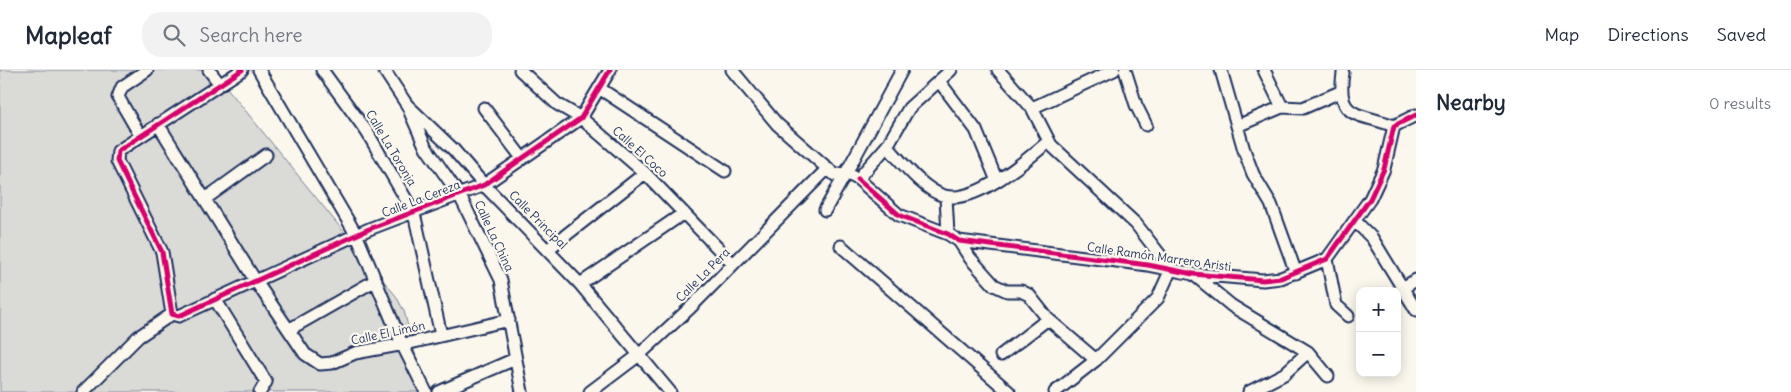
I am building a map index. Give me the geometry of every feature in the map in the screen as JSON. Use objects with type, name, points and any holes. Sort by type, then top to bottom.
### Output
[{"type":"street","points":[[140,136],[118,97],[122,87],[147,70]]},
{"type":"street","points":[[209,70],[219,84]]},
{"type":"street","points":[[176,315],[162,252],[117,161],[118,151],[242,70]]},
{"type":"street","points":[[259,70],[358,236],[402,344],[426,392]]},
{"type":"street","name":"Calle La Toronja","points":[[322,70],[368,132],[414,213],[441,335]]},
{"type":"street","name":"Calle Principal","points":[[384,70],[407,105],[453,149],[484,185],[580,284],[670,392]]},
{"type":"street","name":"Calle El Coco","points":[[520,70],[557,104],[581,118],[645,173],[733,264]]},
{"type":"street","name":"Calle La Cereza","points":[[82,392],[138,337],[176,315],[358,236],[484,185],[581,118],[610,70]]},
{"type":"street","points":[[732,70],[777,124],[828,168]]},
{"type":"street","points":[[825,210],[902,70]]},
{"type":"street","points":[[858,179],[887,146],[909,108],[951,70]]},
{"type":"street","points":[[998,70],[1032,108],[1049,141],[1136,224],[1171,268],[1158,298],[1096,360],[1055,392]]},
{"type":"street","points":[[1032,108],[1098,74],[1114,70]]},
{"type":"street","points":[[1125,70],[1136,105],[1146,126]]},
{"type":"street","points":[[1221,70],[1253,174],[1271,204],[1296,273]]},
{"type":"street","points":[[1264,70],[1282,107]]},
{"type":"street","points":[[1344,71],[1340,92],[1344,106],[1351,112],[1394,126],[1415,119]]},
{"type":"street","points":[[939,81],[976,130],[997,181]]},
{"type":"street","points":[[599,88],[725,171]]},
{"type":"street","points":[[1237,126],[1282,107],[1303,108],[1340,92]]},
{"type":"street","name":"Calle La China","points":[[407,105],[425,146],[460,196],[501,280],[522,392]]},
{"type":"street","points":[[484,108],[522,158]]},
{"type":"street","name":"Calle El Limón","points":[[158,124],[305,354],[320,364],[332,363],[355,353],[509,320]]},
{"type":"street","name":"Calle Ramón Marrero Aristi","points":[[828,168],[835,175],[853,174],[899,215],[948,234],[959,241],[1171,268],[1193,274],[1263,280],[1281,278],[1327,259],[1370,199],[1384,169],[1394,126]]},
{"type":"street","points":[[887,146],[921,180],[934,191],[946,197],[968,194],[997,181],[1029,159],[1049,141]]},
{"type":"street","points":[[205,199],[266,155]]},
{"type":"street","name":"Calle La Pera","points":[[590,392],[639,355],[690,308],[828,168]]},
{"type":"street","points":[[547,250],[645,173]]},
{"type":"street","points":[[946,197],[948,234]]},
{"type":"street","points":[[580,284],[684,213]]},
{"type":"street","points":[[1355,221],[1372,238],[1399,287]]},
{"type":"street","points":[[959,241],[970,258],[994,285],[1007,290],[1021,291],[1029,295],[1048,319],[1096,360]]},
{"type":"street","points":[[841,246],[1009,392]]},
{"type":"street","points":[[1327,259],[1336,305],[1348,316]]},
{"type":"street","points":[[1193,274],[1232,306],[1308,352],[1328,376]]},
{"type":"street","points":[[290,329],[376,280]]},
{"type":"street","points":[[1401,288],[1416,280]]},
{"type":"street","points":[[1401,290],[1416,310]]},
{"type":"street","points":[[215,299],[266,382],[260,392]]},
{"type":"street","points":[[1001,355],[1048,319]]},
{"type":"street","points":[[1249,392],[1284,374],[1308,352]]},
{"type":"street","points":[[439,392],[515,359]]},
{"type":"shaded area","points":[[0,70],[217,70],[223,83],[396,296],[404,311],[425,392],[0,392]]},
{"type":"cycle path","points":[[242,70],[118,151],[117,161],[162,252],[172,314],[179,316],[369,229],[484,185],[581,118],[610,70]]},
{"type":"cycle path","points":[[858,179],[899,215],[948,234],[959,241],[1148,265],[1193,274],[1263,280],[1281,278],[1327,259],[1370,199],[1384,169],[1394,126],[1416,115]]}]
